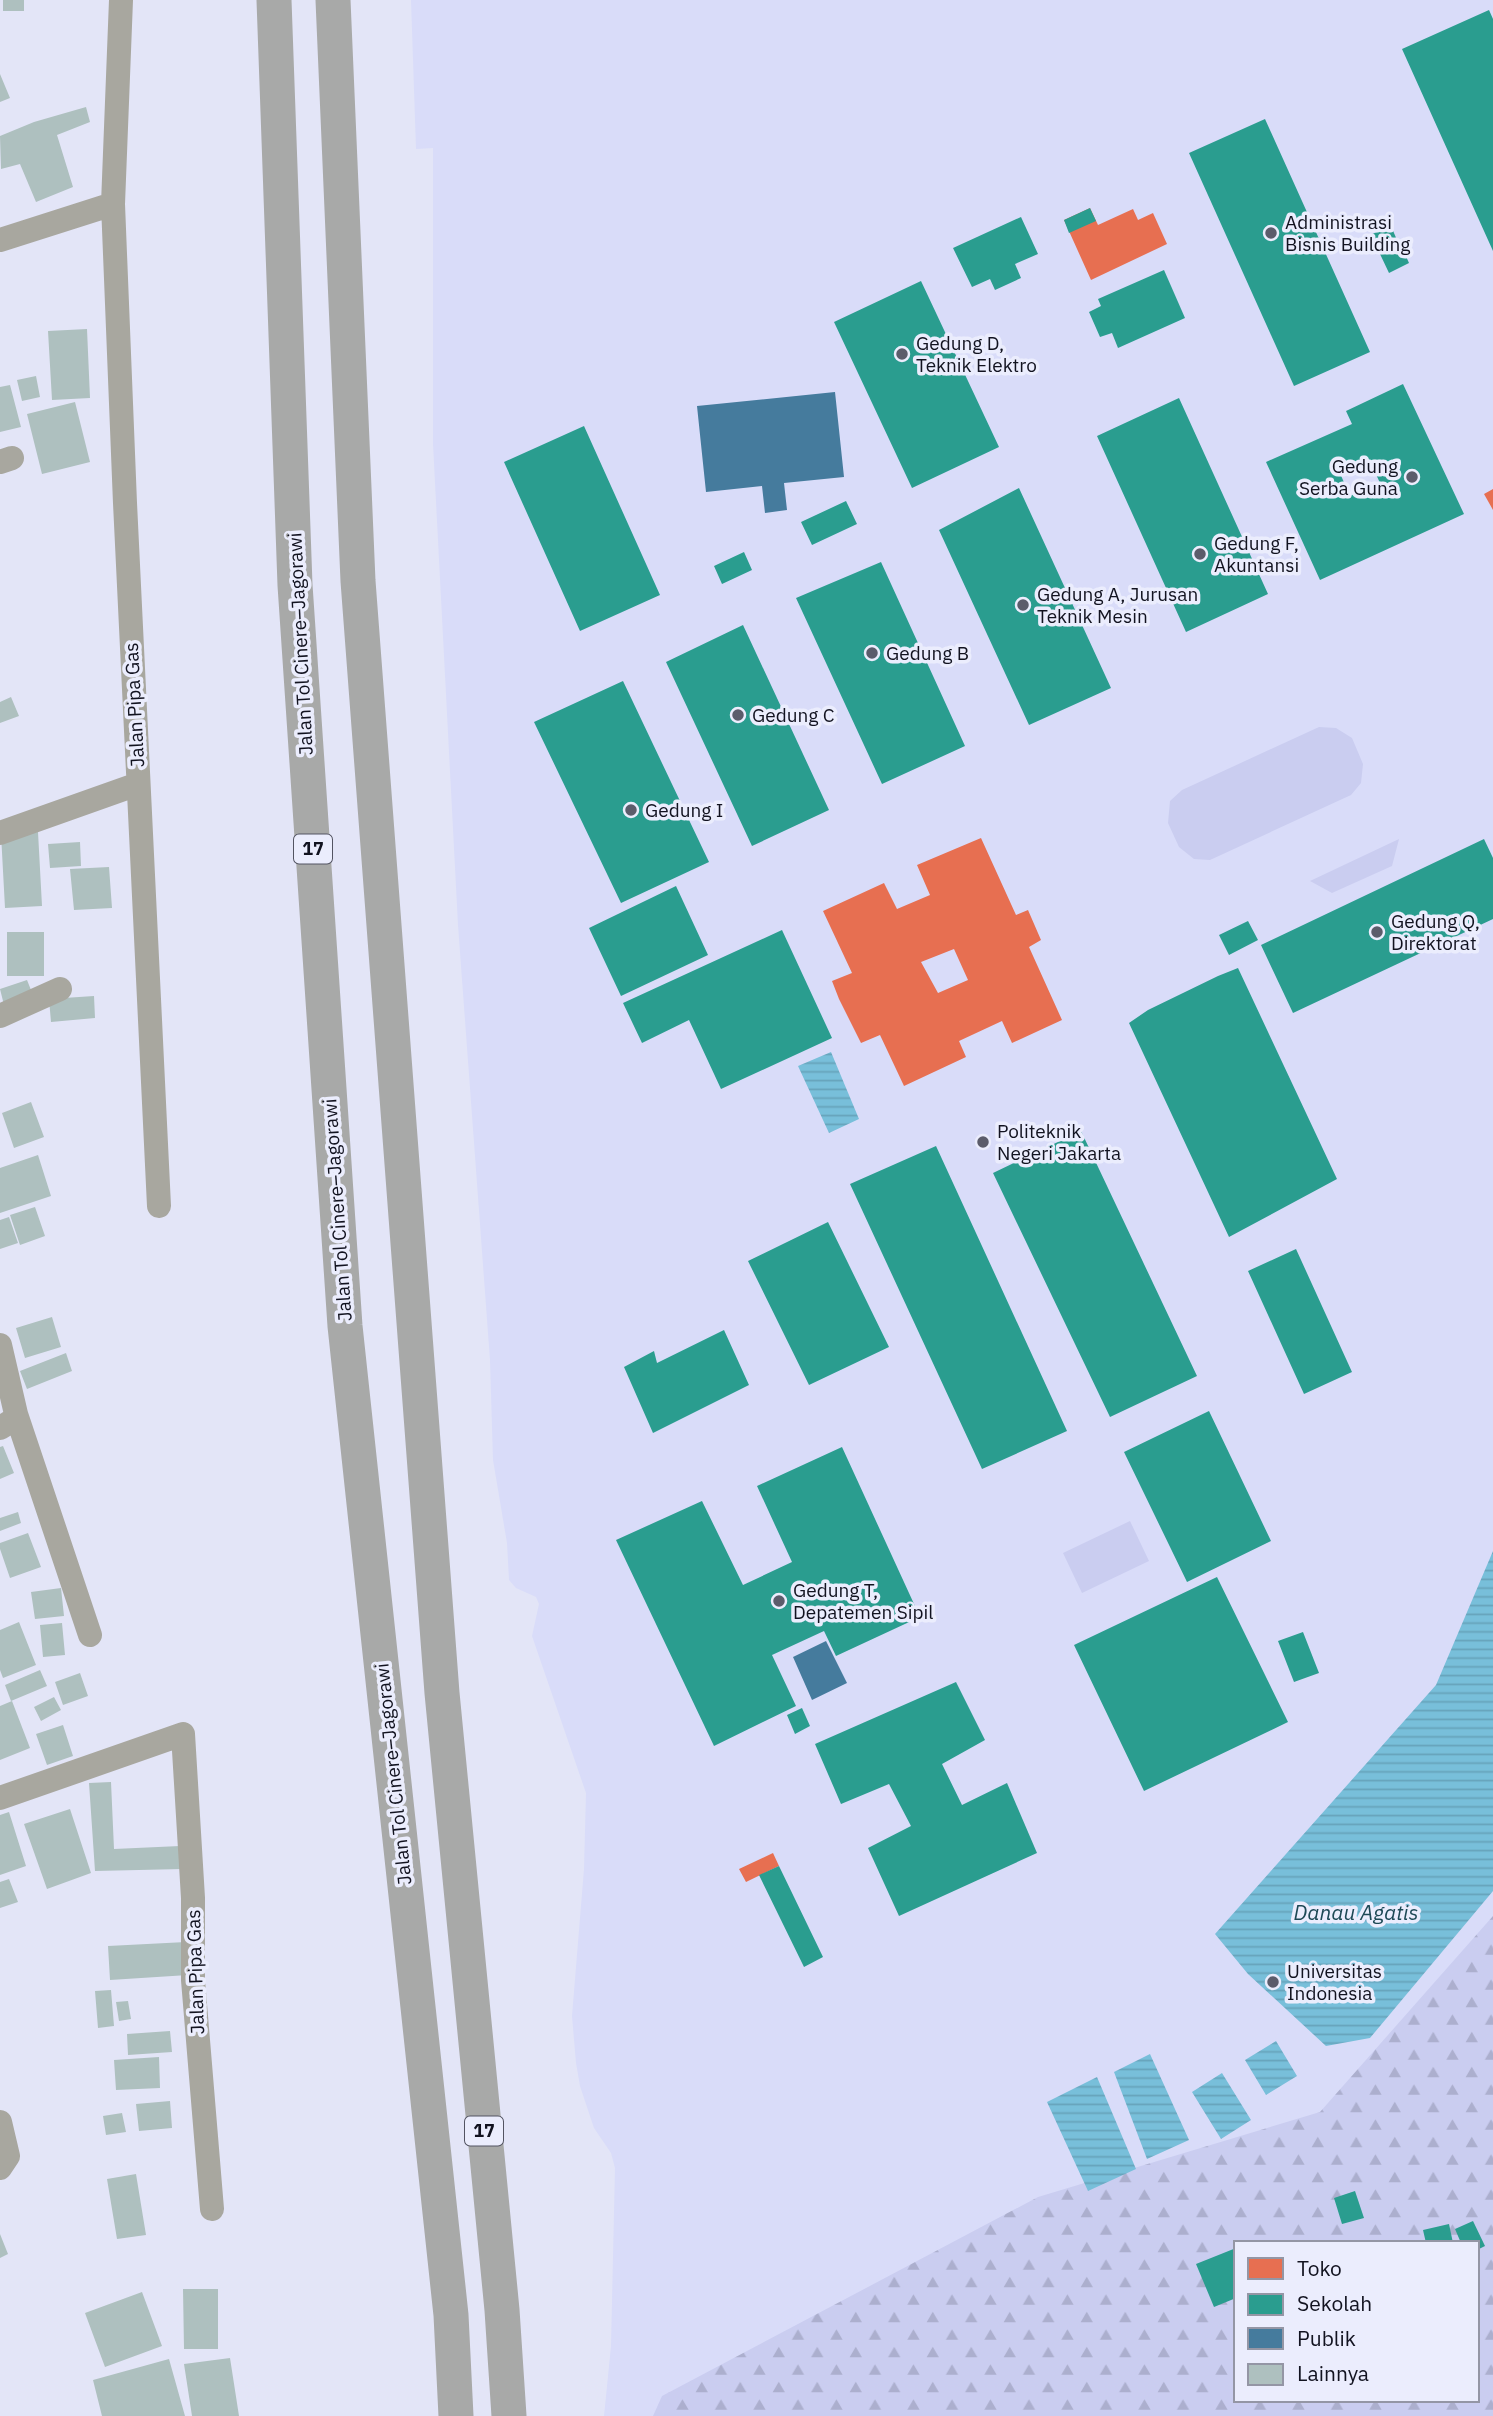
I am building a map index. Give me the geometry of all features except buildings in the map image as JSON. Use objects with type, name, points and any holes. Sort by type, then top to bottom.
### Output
[{"type":"highway","name":"Jalan Tol Cinere–Jagorawi","points":[[274,0],[295,585],[345,1326],[451,2315],[456,2416]]},
{"type":"highway","name":"17","points":[[333,0],[358,581],[442,1693],[500,2296],[509,2416]]},
{"type":"street","name":"Jalan Pipa Gas","points":[[121,0],[113,204],[159,1206]]},
{"type":"street","points":[[0,240],[113,204]]},
{"type":"street","points":[[0,833],[138,784]]},
{"type":"street","points":[[0,1016],[60,989]]},
{"type":"street","points":[[0,1345],[8,1421],[90,1635]]},
{"type":"street","name":"Jalan Pipa Gas","points":[[0,1798],[183,1734],[192,1898],[193,1980],[212,2209]]},
{"type":"street","points":[[0,2122],[8,2156],[0,2168]]},
{"type":"shaded area","name":"Politeknik Negeri Jakarta","points":[[411,0],[1493,0],[1493,2416],[604,2416],[611,2346],[615,2168],[611,2153],[594,2128],[580,2086],[572,2016],[584,1869],[586,1793],[532,1636],[539,1604],[536,1597],[516,1588],[509,1580],[507,1543],[493,1460],[490,1360],[458,925],[433,444],[433,148],[416,149]]},
{"type":"green space","points":[[1319,727],[1336,728],[1352,738],[1363,764],[1361,783],[1351,795],[1210,860],[1194,859],[1179,847],[1168,823],[1170,801],[1182,790]]},
{"type":"green space","points":[[1399,839],[1392,866],[1332,893],[1310,881]]},
{"type":"green space","points":[[1130,1521],[1149,1561],[1082,1593],[1063,1553]]},
{"type":"green space","points":[[1493,1916],[1493,2416],[653,2416],[662,2396],[1038,2197],[1320,2112]]},
{"type":"water","points":[[831,1052],[859,1119],[829,1133],[798,1066]]},
{"type":"water","name":"Danau Agatis","points":[[1493,1551],[1493,1891],[1370,2038],[1326,2046],[1248,1974],[1215,1934],[1436,1685]]},
{"type":"water","points":[[1276,2041],[1297,2076],[1266,2095],[1245,2060]]},
{"type":"water","points":[[1150,2054],[1189,2140],[1147,2159],[1114,2072]]},
{"type":"water","points":[[1222,2073],[1251,2120],[1221,2139],[1192,2092]]},
{"type":"water","points":[[1097,2077],[1136,2169],[1088,2191],[1047,2102]]},
{"type":"place","name":"Administrasi Bisnis Building","points":[[1271,233]]},
{"type":"place","name":"Gedung D, Teknik Elektro","points":[[902,354]]},
{"type":"place","name":"Gedung Serba Guna","points":[[1412,477]]},
{"type":"place","name":"Gedung F, Akuntansi","points":[[1200,554]]},
{"type":"place","name":"Gedung A, Jurusan Teknik Mesin","points":[[1023,605]]},
{"type":"place","name":"Gedung B","points":[[872,653]]},
{"type":"place","name":"Gedung C","points":[[738,715]]},
{"type":"place","name":"Gedung I","points":[[631,810]]},
{"type":"place","name":"Gedung Q, Direktorat","points":[[1377,932]]},
{"type":"place","name":"Politeknik Negeri Jakarta","points":[[983,1142]]},
{"type":"place","name":"Gedung T, Depatemen Sipil","points":[[779,1601]]},
{"type":"place","name":"Universitas Indonesia","points":[[1273,1982]]}]
